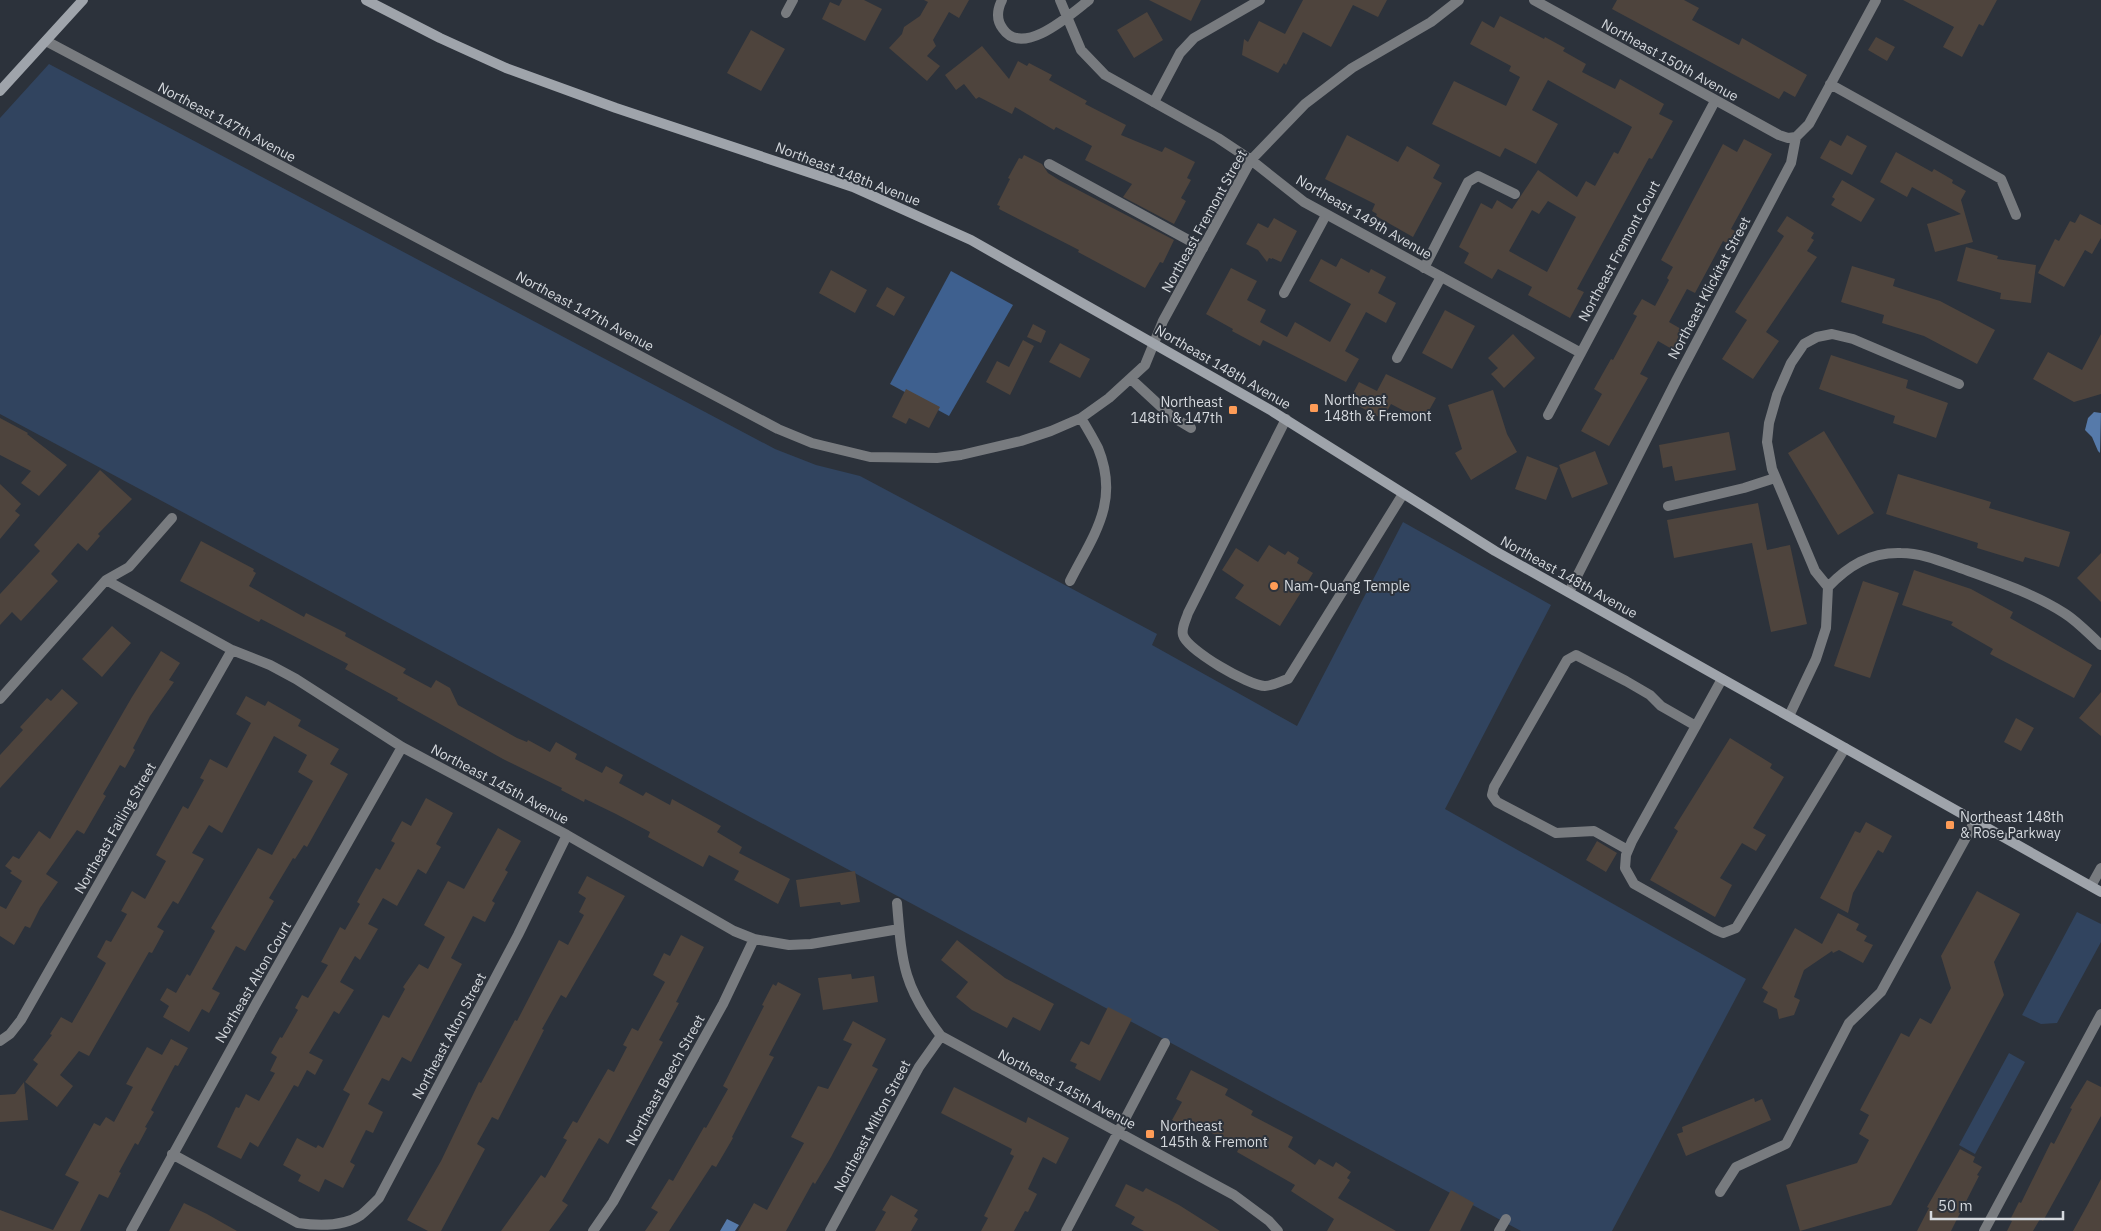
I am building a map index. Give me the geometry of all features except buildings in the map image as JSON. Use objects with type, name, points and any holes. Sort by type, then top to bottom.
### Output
[{"type":"main road","points":[[0,91],[83,0]]},
{"type":"main road","name":"Northeast 148th Avenue","points":[[366,0],[479,57],[533,79],[811,172],[893,204],[990,250],[1286,419],[1494,551],[2101,892]]},
{"type":"street","points":[[786,13],[793,0]]},
{"type":"street","points":[[1002,0],[998,9],[998,21],[1003,30],[1010,36],[1019,39],[1029,38],[1048,30],[1089,0]]},
{"type":"street","name":"Northeast 149th Avenue","points":[[1060,0],[1081,50],[1092,64],[1105,75],[1201,128],[1251,160],[1304,202],[1326,215],[1581,353]]},
{"type":"street","points":[[1154,102],[1180,54],[1194,38],[1260,0]]},
{"type":"street","name":"Northeast Fremont Street","points":[[1154,343],[1163,321],[1251,160],[1305,104],[1352,68],[1431,22],[1459,0]]},
{"type":"street","name":"Northeast 150th Avenue","points":[[1534,0],[1714,101],[1779,135],[1788,138],[1796,137]]},
{"type":"street","name":"Northeast Klickitat Street","points":[[1569,592],[1676,380],[1791,163],[1796,137],[1809,124],[1876,0]]},
{"type":"street","name":"Northeast 147th Avenue","points":[[46,41],[778,429],[812,443],[870,457],[937,458],[961,455],[1021,441],[1081,418],[1109,398],[1144,365],[1154,343]]},
{"type":"street","points":[[1830,84],[2001,179],[2016,216]]},
{"type":"street","name":"Northeast Fremont Court","points":[[1548,415],[1714,101]]},
{"type":"street","points":[[1049,164],[1203,248]]},
{"type":"street","points":[[1424,268],[1468,182],[1478,176],[1515,194]]},
{"type":"street","points":[[1284,293],[1326,215]]},
{"type":"street","name":"Northeast 149th Avenue","points":[[1397,358],[1441,277]]},
{"type":"street","points":[[1789,716],[1816,659],[1826,628],[1828,587],[1815,571],[1772,469],[1767,442],[1769,423],[1777,395],[1791,363],[1804,344],[1817,337],[1832,334],[1853,339],[1959,384]]},
{"type":"street","points":[[1130,378],[1170,416],[1191,428]]},
{"type":"street","points":[[1070,581],[1102,519],[1106,506],[1107,489],[1104,468],[1098,448],[1081,418]]},
{"type":"street","points":[[1286,419],[1188,613],[1183,627],[1183,635],[1187,644],[1224,668],[1245,680],[1265,686],[1288,679],[1403,494]]},
{"type":"street","points":[[1668,506],[1744,488],[1776,478]]},
{"type":"street","points":[[0,699],[106,580],[129,567],[172,518]]},
{"type":"street","points":[[1828,587],[1855,563],[1877,556],[1900,552],[1924,555],[2004,584],[2064,613],[2101,645]]},
{"type":"street","name":"Northeast 145th Avenue","points":[[106,580],[232,650],[270,665],[296,679],[402,747],[567,835],[734,931],[754,939],[796,945],[899,929]]},
{"type":"street","name":"Northeast Failing Street","points":[[0,1041],[10,1034],[21,1020],[232,650]]},
{"type":"street","points":[[1628,850],[1594,831],[1556,833],[1496,802],[1492,795],[1494,788],[1567,660],[1572,656],[1576,655],[1626,681],[1650,695],[1661,706],[1696,726]]},
{"type":"street","points":[[1722,679],[1628,850],[1625,868],[1634,884],[1716,930],[1723,933],[1736,928],[1845,748]]},
{"type":"street","name":"Northeast Alton Court","points":[[131,1231],[172,1154],[402,747]]},
{"type":"street","points":[[1720,1192],[1736,1167],[1786,1144],[1849,1023],[1881,992],[1974,821]]},
{"type":"street","name":"Northeast Alton Street","points":[[172,1154],[298,1223],[340,1227],[360,1216],[378,1198],[518,935],[567,835]]},
{"type":"street","points":[[2091,886],[2101,868]]},
{"type":"street","name":"Northeast 145th Avenue","points":[[897,903],[902,960],[907,981],[916,1000],[940,1036],[1234,1195],[1278,1231]]},
{"type":"street","name":"Northeast Beech Street","points":[[593,1231],[614,1202],[714,1022],[754,939]]},
{"type":"street","points":[[1984,1231],[2101,1014]]},
{"type":"street","name":"Northeast Milton Street","points":[[830,1231],[918,1067],[940,1036]]},
{"type":"street","points":[[1066,1231],[1165,1043]]},
{"type":"street","points":[[1499,1231],[1506,1219]]},
{"type":"shaded area","points":[[49,64],[775,449],[816,465],[860,476],[1157,634],[1152,645],[1297,726],[1403,522],[1551,605],[1445,809],[1746,979],[1612,1231],[1521,1231],[0,414],[0,118]]},
{"type":"shaded area","points":[[951,271],[1013,305],[949,416],[890,384]]},
{"type":"shaded area","points":[[2094,412],[2101,413],[2100,453],[2092,437],[2085,430],[2088,418]]},
{"type":"shaded area","points":[[2077,912],[2101,924],[2101,942],[2057,1023],[2041,1024],[2022,1015]]},
{"type":"shaded area","points":[[2009,1053],[2025,1062],[1975,1154],[1959,1145]]},
{"type":"shaded area","points":[[727,1219],[739,1225],[735,1231],[720,1231]]},
{"type":"place","name":"Northeast 148th & Fremont","points":[[1314,408]]},
{"type":"place","name":"Northeast 148th & 147th","points":[[1233,410]]},
{"type":"place","name":"Nam-Quang Temple","points":[[1274,586]]},
{"type":"place","name":"Northeast 148th & Rose Parkway","points":[[1950,825]]},
{"type":"place","name":"Northeast 145th & Fremont","points":[[1150,1134]]}]
